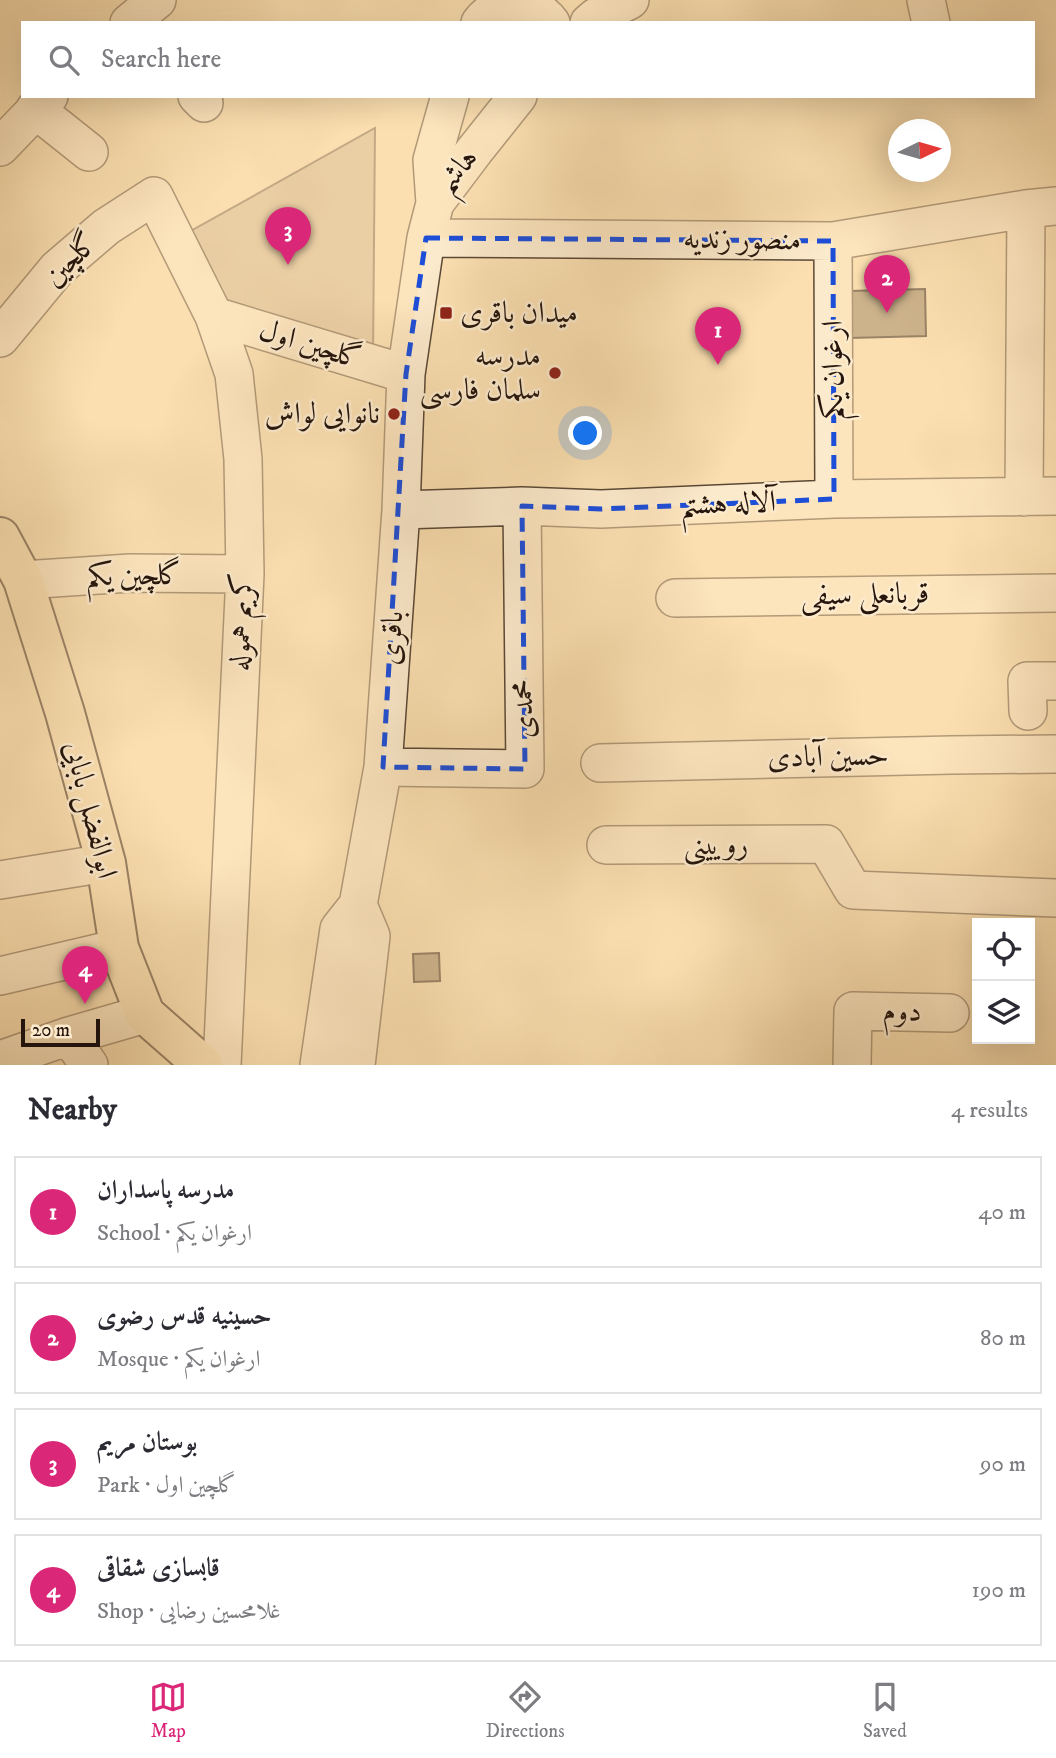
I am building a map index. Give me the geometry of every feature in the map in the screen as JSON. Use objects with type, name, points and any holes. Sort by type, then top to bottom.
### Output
[{"type":"main road","name":"ابوالفضل بابایی","points":[[0,537],[23,580],[65,713],[106,863],[118,948],[145,1014],[203,1065]]},
{"type":"street","points":[[592,21],[630,0]]},
{"type":"street","points":[[926,0],[931,21]]},
{"type":"street","points":[[505,5],[541,9],[550,21]]},
{"type":"street","name":"هاشم","points":[[435,203],[432,160],[449,98]]},
{"type":"street","name":"هاشم","points":[[435,203],[516,98]]},
{"type":"street","points":[[0,147],[42,103],[89,152]]},
{"type":"street","name":"کریم هموله","points":[[154,196],[214,316],[234,374],[243,459],[245,575],[222,1065]]},
{"type":"street","name":"گلچین","points":[[0,338],[57,270],[106,227],[154,196]]},
{"type":"street","name":"باقری","points":[[319,1065],[339,929],[358,905],[383,766],[401,510],[406,374],[426,238],[435,203]]},
{"type":"street","points":[[1040,496],[1041,208]]},
{"type":"street","name":"منصور زندیه","points":[[426,238],[833,241],[1041,208]]},
{"type":"street","name":"ارغوان یکم","points":[[833,241],[834,499]]},
{"type":"street","name":"گلچین اول","points":[[214,316],[406,374]]},
{"type":"street","name":"آلاله هشتم","points":[[401,510],[522,506],[601,509],[834,499],[1040,496]]},
{"type":"street","name":"محمدی","points":[[383,766],[525,769],[522,506]]},
{"type":"street","name":"گلچین یکم","points":[[23,580],[130,573],[245,575]]},
{"type":"street","name":"قربانعلی سیفی","points":[[675,598],[1056,593]]},
{"type":"street","points":[[1028,711],[1027,681],[1056,681]]},
{"type":"street","name":"حسین آبادی","points":[[600,762],[1056,754]]},
{"type":"street","name":"رویینی","points":[[606,845],[826,844],[853,890],[1056,898]]},
{"type":"street","points":[[3,874],[106,863]]},
{"type":"street","points":[[356,1065],[371,936],[358,905]]},
{"type":"street","points":[[0,976],[118,948]]},
{"type":"street","name":"دوم","points":[[852,1065],[853,1011],[950,1013]]},
{"type":"street","points":[[0,1060],[79,1051],[145,1014]]},
{"type":"highlighted area","points":[[426,238],[833,241],[834,499],[601,509],[522,506],[525,769],[383,767],[406,374]]},
{"type":"shaded area","points":[[375,128],[373,356],[214,297],[189,232]]},
{"type":"building","points":[[925,289],[926,336],[850,338],[849,291]]},
{"type":"building","points":[[439,953],[440,981],[414,982],[413,954]]},
{"type":"place","name":"بوستان مریم","points":[[288,265]]},
{"type":"place","name":"میدان باقری","points":[[446,313]]},
{"type":"place","name":"حسینیه قدس رضوی","points":[[887,313]]},
{"type":"place","name":"مدرسه پاسداران","points":[[718,365]]},
{"type":"place","name":"مدرسه سلمان فارسی","points":[[555,373]]},
{"type":"place","name":"نانوایی لواش","points":[[394,414]]},
{"type":"place","name":"قابسازی شقاقی","points":[[85,1004]]}]
